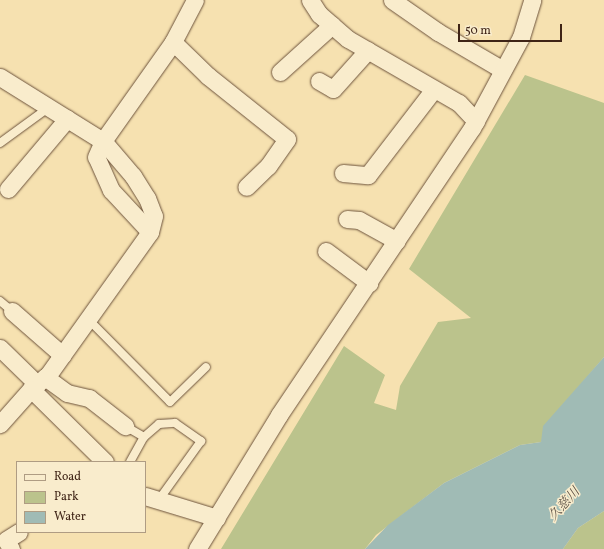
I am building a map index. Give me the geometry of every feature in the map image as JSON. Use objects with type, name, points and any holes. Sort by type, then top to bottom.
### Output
[{"type":"street","points":[[150,232],[111,190],[96,157],[103,141],[173,42],[195,0]]},
{"type":"street","points":[[310,0],[319,14],[348,40],[368,50],[458,103],[476,121]]},
{"type":"street","points":[[392,0],[450,40],[503,70]]},
{"type":"street","points":[[196,549],[217,518],[279,416],[476,121],[521,37],[532,0]]},
{"type":"street","points":[[280,72],[332,26]]},
{"type":"street","points":[[173,42],[214,80],[287,139],[268,166],[246,187]]},
{"type":"street","points":[[319,81],[333,89],[368,50]]},
{"type":"street","points":[[0,77],[103,141],[133,176],[147,198],[154,216],[150,232],[62,355],[37,383],[3,414]]},
{"type":"street","points":[[343,173],[368,175],[434,89]]},
{"type":"street","points":[[8,189],[67,119]]},
{"type":"street","points":[[347,219],[359,220],[397,241]]},
{"type":"street","points":[[326,251],[369,283]]},
{"type":"street","points":[[6,306],[62,355]]},
{"type":"street","points":[[0,348],[37,383],[104,461]]},
{"type":"street","points":[[37,383],[67,393],[89,398],[125,426]]},
{"type":"street","points":[[151,499],[217,518]]},
{"type":"street","points":[[11,549],[6,540],[17,533]]},
{"type":"lane","points":[[0,143],[48,108]]},
{"type":"lane","points":[[87,318],[170,402],[206,366]]},
{"type":"lane","points":[[131,461],[144,437],[159,424],[175,423],[201,442],[151,499]]},
{"type":"lane","points":[[125,426],[144,437]]},
{"type":"green space","points":[[525,75],[604,103],[604,357],[575,391],[541,442],[520,445],[444,483],[376,535],[365,549],[221,549],[344,346],[385,375],[374,403],[396,410],[400,386],[438,322],[471,318],[409,269]]},
{"type":"green space","points":[[604,511],[604,549],[563,549],[578,528]]},
{"type":"water","name":"久慈川","points":[[604,357],[604,511],[578,528],[563,549],[365,549],[388,525],[444,483],[520,445],[541,442],[543,426]]}]
